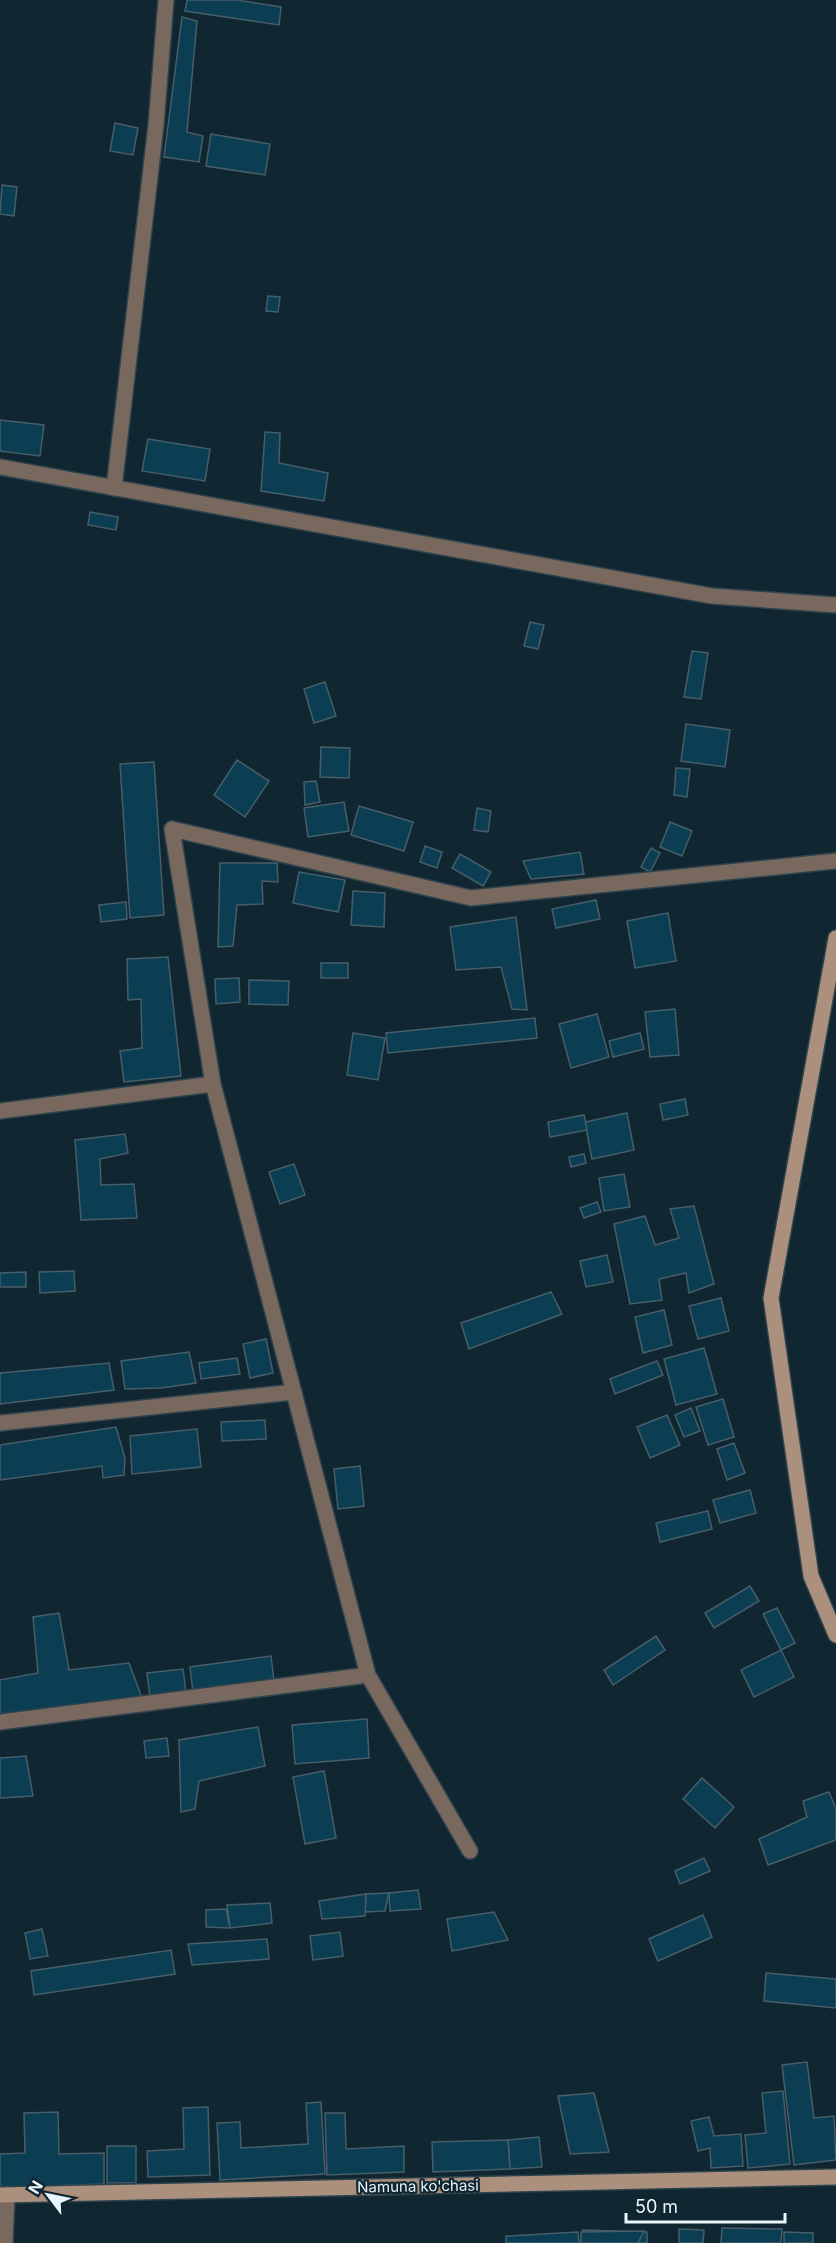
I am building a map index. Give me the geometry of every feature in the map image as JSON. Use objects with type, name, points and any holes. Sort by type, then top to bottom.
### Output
[{"type":"main road","points":[[836,938],[771,1298],[811,1576],[836,1635]]},
{"type":"main road","name":"Namuna ko'chasi","points":[[4,2195],[836,2177]]},
{"type":"street","points":[[114,488],[156,125],[165,0]]},
{"type":"street","points":[[0,467],[712,596],[836,605]]},
{"type":"street","points":[[470,1851],[368,1675],[213,1084],[172,829],[471,897],[836,861]]},
{"type":"street","points":[[0,1111],[213,1084]]},
{"type":"street","points":[[0,1423],[294,1392]]},
{"type":"street","points":[[0,1722],[368,1675]]},
{"type":"street","points":[[4,2195],[4,2243]]},
{"type":"building","points":[[187,0],[237,0],[281,7],[279,25],[185,11]]},
{"type":"building","points":[[182,17],[197,21],[187,132],[203,136],[199,162],[164,157]]},
{"type":"building","points":[[115,123],[138,128],[133,155],[110,151]]},
{"type":"building","points":[[211,134],[270,144],[265,175],[206,166]]},
{"type":"building","points":[[2,185],[17,187],[14,216],[0,214]]},
{"type":"building","points":[[268,296],[280,297],[278,312],[266,311]]},
{"type":"building","points":[[0,420],[44,425],[40,456],[0,451]]},
{"type":"building","points":[[265,432],[280,433],[279,463],[328,473],[324,501],[261,491]]},
{"type":"building","points":[[148,439],[210,449],[205,481],[142,471]]},
{"type":"building","points":[[90,512],[118,517],[116,530],[88,525]]},
{"type":"building","points":[[530,622],[544,625],[538,649],[524,646]]},
{"type":"building","points":[[692,651],[708,653],[701,699],[684,697]]},
{"type":"building","points":[[325,682],[336,716],[314,723],[304,689]]},
{"type":"building","points":[[686,724],[730,730],[725,767],[681,761]]},
{"type":"building","points":[[321,747],[350,748],[349,778],[320,777]]},
{"type":"building","points":[[237,760],[269,781],[245,817],[214,795]]},
{"type":"building","points":[[154,762],[164,915],[130,918],[120,764]]},
{"type":"building","points":[[676,768],[690,769],[687,797],[674,795]]},
{"type":"building","points":[[316,781],[320,802],[305,805],[304,782]]},
{"type":"building","points":[[344,802],[349,831],[308,837],[304,808]]},
{"type":"building","points":[[359,806],[413,822],[404,851],[351,835]]},
{"type":"building","points":[[477,808],[491,811],[488,832],[474,830]]},
{"type":"building","points":[[670,822],[692,831],[682,856],[660,847]]},
{"type":"building","points":[[425,846],[442,852],[437,868],[420,862]]},
{"type":"building","points":[[651,848],[660,853],[650,872],[641,867]]},
{"type":"building","points":[[580,852],[584,874],[531,879],[523,861]]},
{"type":"building","points":[[460,854],[491,872],[483,886],[452,868]]},
{"type":"building","points":[[220,863],[277,863],[278,882],[262,881],[263,904],[237,905],[233,946],[218,947]]},
{"type":"building","points":[[299,872],[345,880],[338,912],[293,903]]},
{"type":"building","points":[[353,891],[385,893],[384,927],[351,925]]},
{"type":"building","points":[[596,900],[600,919],[556,928],[552,909]]},
{"type":"building","points":[[126,902],[127,919],[101,922],[99,905]]},
{"type":"building","points":[[668,913],[676,961],[635,968],[627,921]]},
{"type":"building","points":[[516,917],[527,1010],[512,1009],[501,967],[456,970],[450,927]]},
{"type":"building","points":[[168,957],[181,1076],[124,1082],[120,1051],[142,1048],[141,999],[128,1000],[127,959]]},
{"type":"building","points":[[321,963],[348,963],[348,978],[321,978]]},
{"type":"building","points":[[239,978],[240,1002],[216,1004],[215,979]]},
{"type":"building","points":[[249,980],[289,981],[288,1005],[249,1004]]},
{"type":"building","points":[[675,1009],[679,1055],[650,1057],[645,1012]]},
{"type":"building","points":[[597,1014],[609,1057],[571,1068],[559,1024]]},
{"type":"building","points":[[535,1018],[537,1038],[388,1053],[386,1033]]},
{"type":"building","points":[[353,1033],[385,1038],[378,1080],[347,1075]]},
{"type":"building","points":[[640,1033],[644,1049],[613,1057],[609,1041]]},
{"type":"building","points":[[685,1099],[688,1115],[663,1120],[660,1104]]},
{"type":"building","points":[[627,1113],[634,1150],[592,1159],[585,1122]]},
{"type":"building","points":[[584,1115],[587,1130],[550,1137],[548,1122]]},
{"type":"building","points":[[125,1134],[128,1153],[100,1159],[101,1185],[134,1184],[137,1218],[81,1220],[75,1140]]},
{"type":"building","points":[[584,1154],[586,1163],[571,1167],[569,1157]]},
{"type":"building","points":[[294,1164],[305,1195],[280,1204],[269,1172]]},
{"type":"building","points":[[624,1174],[630,1207],[604,1211],[599,1178]]},
{"type":"building","points":[[597,1202],[601,1212],[584,1218],[580,1208]]},
{"type":"building","points":[[694,1206],[714,1284],[689,1293],[686,1273],[659,1279],[662,1300],[630,1304],[614,1224],[645,1216],[655,1245],[679,1238],[670,1209]]},
{"type":"building","points":[[607,1255],[613,1282],[586,1287],[580,1261]]},
{"type":"building","points":[[74,1271],[75,1291],[40,1293],[39,1272]]},
{"type":"building","points":[[26,1272],[26,1287],[0,1287],[0,1273]]},
{"type":"building","points":[[551,1292],[562,1314],[469,1349],[461,1323]]},
{"type":"building","points":[[721,1298],[729,1331],[698,1339],[689,1306]]},
{"type":"building","points":[[664,1310],[672,1345],[643,1353],[635,1317]]},
{"type":"building","points":[[266,1339],[273,1373],[250,1378],[243,1344]]},
{"type":"building","points":[[704,1348],[717,1394],[676,1405],[664,1359]]},
{"type":"building","points":[[189,1352],[196,1383],[161,1388],[125,1389],[121,1361]]},
{"type":"building","points":[[237,1358],[240,1374],[201,1379],[199,1363]]},
{"type":"building","points":[[657,1361],[663,1375],[615,1394],[610,1379]]},
{"type":"building","points":[[109,1363],[114,1390],[0,1404],[0,1373]]},
{"type":"building","points":[[723,1399],[734,1437],[708,1445],[696,1407]]},
{"type":"building","points":[[691,1408],[700,1431],[684,1437],[675,1415]]},
{"type":"building","points":[[667,1415],[680,1445],[650,1458],[637,1427]]},
{"type":"building","points":[[265,1420],[266,1439],[222,1441],[221,1422]]},
{"type":"building","points":[[116,1427],[125,1458],[124,1475],[103,1478],[102,1466],[0,1480],[0,1445]]},
{"type":"building","points":[[197,1429],[201,1467],[132,1474],[130,1436]]},
{"type":"building","points":[[734,1443],[745,1473],[727,1480],[717,1449]]},
{"type":"building","points":[[360,1466],[364,1506],[338,1509],[334,1469]]},
{"type":"building","points":[[750,1490],[756,1513],[720,1523],[713,1500]]},
{"type":"building","points":[[708,1511],[712,1529],[660,1542],[656,1523]]},
{"type":"building","points":[[750,1586],[759,1601],[714,1628],[705,1613]]},
{"type":"building","points":[[777,1608],[795,1643],[781,1650],[763,1614]]},
{"type":"building","points":[[59,1613],[69,1670],[129,1663],[142,1698],[0,1716],[0,1680],[38,1673],[33,1617]]},
{"type":"building","points":[[656,1636],[665,1650],[613,1685],[604,1670]]},
{"type":"building","points":[[781,1650],[794,1677],[754,1697],[741,1670]]},
{"type":"building","points":[[271,1656],[274,1681],[193,1692],[190,1667]]},
{"type":"building","points":[[183,1669],[186,1692],[150,1696],[147,1673]]},
{"type":"building","points":[[367,1719],[369,1758],[295,1764],[292,1725]]},
{"type":"building","points":[[258,1727],[265,1766],[199,1781],[195,1809],[181,1812],[179,1740]]},
{"type":"building","points":[[167,1738],[169,1756],[146,1758],[144,1741]]},
{"type":"building","points":[[26,1756],[33,1796],[0,1798],[0,1758]]},
{"type":"building","points":[[324,1771],[336,1838],[305,1844],[293,1777]]},
{"type":"building","points":[[702,1778],[734,1807],[715,1828],[683,1799]]},
{"type":"building","points":[[829,1792],[836,1809],[836,1840],[768,1865],[759,1839],[807,1817],[803,1801]]},
{"type":"building","points":[[704,1858],[710,1871],[680,1884],[675,1871]]},
{"type":"building","points":[[418,1890],[421,1909],[390,1911],[389,1893]]},
{"type":"building","points":[[389,1893],[385,1911],[365,1912],[366,1894]]},
{"type":"building","points":[[366,1894],[365,1916],[322,1919],[319,1901]]},
{"type":"building","points":[[270,1903],[272,1923],[230,1928],[227,1905]]},
{"type":"building","points":[[226,1909],[230,1928],[206,1927],[206,1910]]},
{"type":"building","points":[[494,1912],[508,1940],[452,1951],[447,1919]]},
{"type":"building","points":[[703,1915],[712,1937],[658,1961],[649,1939]]},
{"type":"building","points":[[42,1929],[48,1956],[30,1959],[25,1933]]},
{"type":"building","points":[[340,1932],[343,1956],[313,1960],[310,1936]]},
{"type":"building","points":[[267,1939],[269,1959],[192,1965],[188,1944]]},
{"type":"building","points":[[171,1950],[175,1974],[34,1995],[31,1971]]},
{"type":"building","points":[[766,1973],[836,1979],[836,2008],[764,2001]]},
{"type":"building","points":[[807,2062],[814,2118],[834,2116],[836,2160],[794,2165],[782,2065]]},
{"type":"building","points":[[783,2091],[790,2164],[748,2168],[745,2135],[766,2133],[762,2093]]},
{"type":"building","points":[[594,2093],[609,2152],[570,2154],[558,2096]]},
{"type":"building","points":[[321,2102],[325,2174],[220,2180],[217,2123],[240,2122],[241,2148],[308,2144],[306,2103]]},
{"type":"building","points":[[208,2107],[210,2175],[148,2177],[147,2151],[184,2149],[183,2108]]},
{"type":"building","points":[[58,2112],[59,2154],[104,2153],[104,2184],[0,2188],[0,2154],[25,2153],[24,2113]]},
{"type":"building","points":[[325,2113],[345,2113],[346,2149],[404,2146],[404,2172],[327,2175]]},
{"type":"building","points":[[709,2117],[714,2136],[741,2134],[743,2166],[711,2168],[710,2148],[698,2151],[691,2121]]},
{"type":"building","points":[[539,2137],[542,2167],[510,2169],[508,2140]]},
{"type":"building","points":[[508,2140],[510,2169],[433,2172],[432,2142]]},
{"type":"building","points":[[107,2146],[136,2146],[136,2183],[107,2183]]},
{"type":"building","points":[[722,2228],[782,2229],[781,2243],[721,2243]]},
{"type":"building","points":[[679,2229],[704,2230],[703,2243],[679,2243]]},
{"type":"building","points":[[583,2230],[647,2232],[647,2243],[583,2243]]},
{"type":"building","points":[[644,2231],[638,2243],[581,2243],[581,2232]]},
{"type":"building","points":[[578,2232],[579,2243],[506,2243],[506,2236]]},
{"type":"building","points":[[784,2232],[813,2233],[813,2243],[784,2243]]}]
